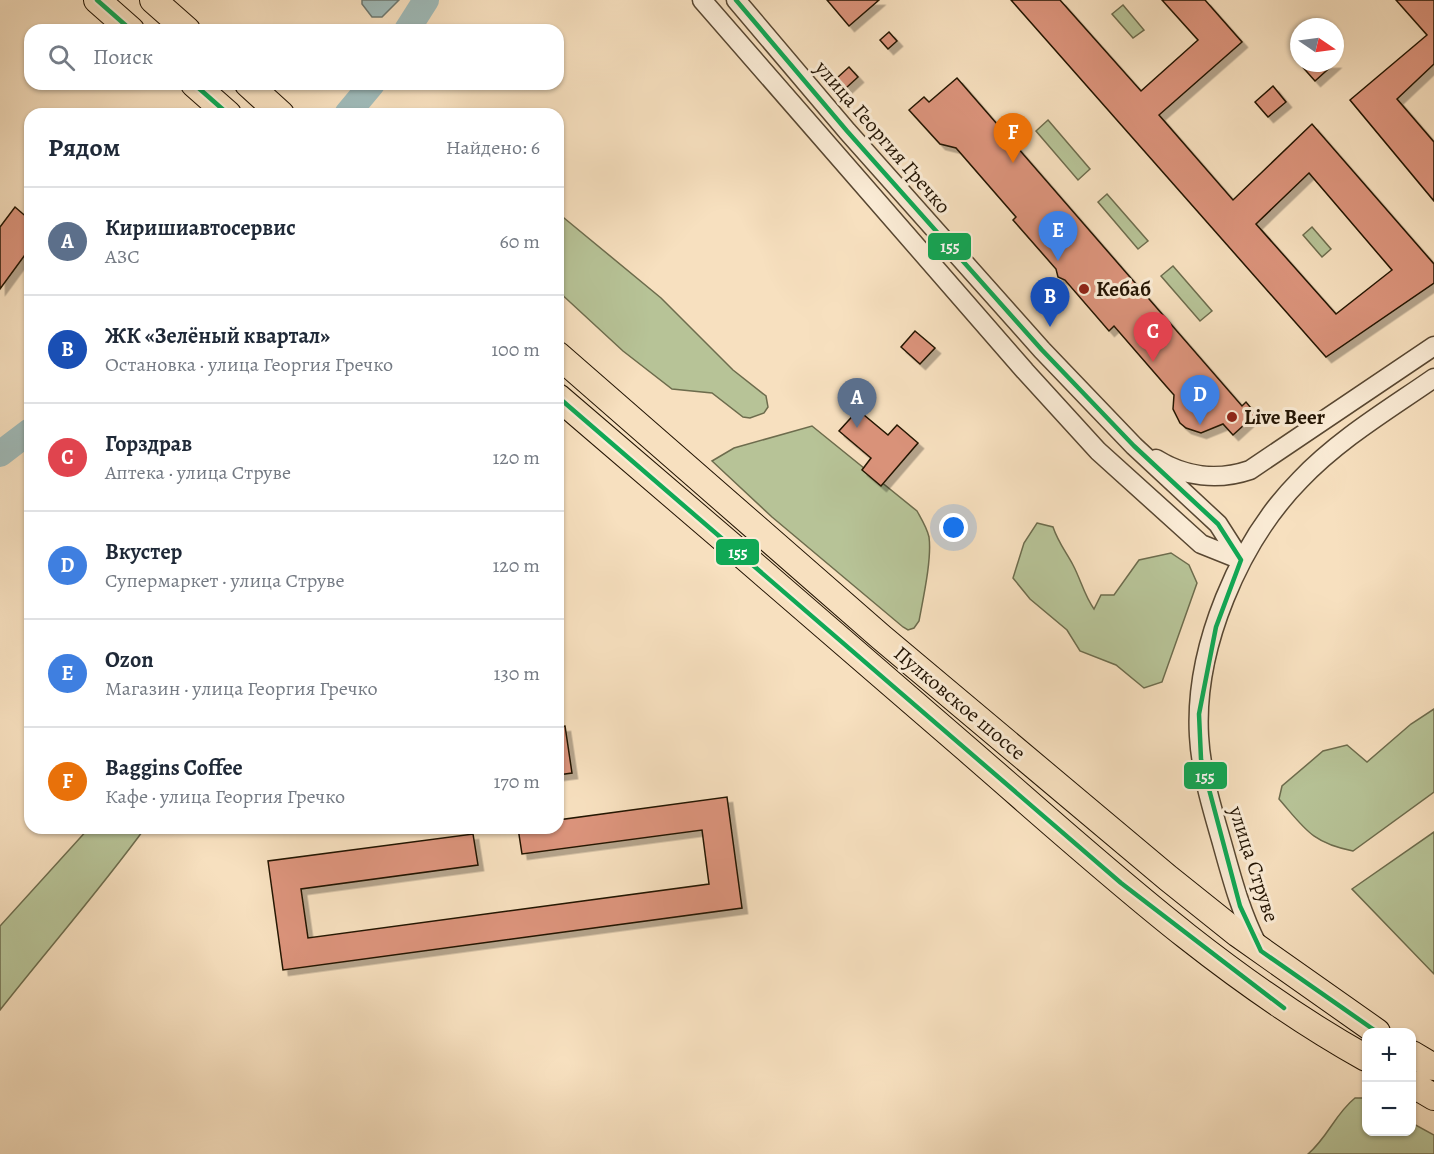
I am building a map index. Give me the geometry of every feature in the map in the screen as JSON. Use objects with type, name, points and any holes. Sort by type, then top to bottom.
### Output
[{"type":"highway","points":[[97,0],[124,24]]},
{"type":"highway","points":[[153,0],[180,24]]},
{"type":"highway","points":[[201,90],[221,108]]},
{"type":"highway","points":[[255,90],[274,108]]},
{"type":"highway","name":"Пулковское шоссе","points":[[564,360],[622,408],[881,637],[1168,878],[1261,951],[1371,1028]]},
{"type":"highway","name":"Пулковское шоссе","points":[[564,402],[1121,883],[1288,1011],[1362,1056]]},
{"type":"highway","points":[[1416,1056],[1434,1067]]},
{"type":"highway","points":[[1416,1086],[1434,1097]]},
{"type":"street","points":[[702,0],[1098,451],[1201,544],[1242,560]]},
{"type":"street","name":"улица Георгия Гречко","points":[[736,0],[998,302],[1134,446]]},
{"type":"street","points":[[1134,446],[1168,466],[1199,476],[1236,475],[1258,464],[1434,346]]},
{"type":"street","name":"улица Струве","points":[[1261,951],[1239,906],[1206,782],[1199,736],[1199,714],[1207,660],[1223,603],[1242,560],[1270,515],[1320,460],[1434,378]]},
{"type":"street","points":[[1134,446],[1218,524],[1242,560]]},
{"type":"green space","points":[[1123,5],[1144,30],[1133,38],[1112,14]]},
{"type":"green space","points":[[1048,120],[1090,169],[1078,180],[1036,131]]},
{"type":"green space","points":[[1107,194],[1148,241],[1138,249],[1098,202]]},
{"type":"green space","points":[[564,218],[661,298],[733,370],[766,396],[768,407],[764,413],[750,418],[743,417],[712,393],[672,389],[623,351],[564,297]]},
{"type":"green space","points":[[1312,227],[1331,249],[1322,257],[1303,235]]},
{"type":"green space","points":[[1173,266],[1212,311],[1200,321],[1161,276]]},
{"type":"green space","points":[[812,426],[917,511],[924,524],[930,546],[928,567],[919,621],[914,628],[908,630],[903,627],[772,517],[712,461],[734,448]]},
{"type":"green space","points":[[1037,523],[1053,527],[1094,609],[1101,595],[1114,595],[1139,560],[1171,553],[1189,565],[1197,583],[1162,682],[1144,688],[1116,665],[1080,651],[1067,630],[1030,599],[1013,578],[1024,543]]},
{"type":"green space","points":[[1434,709],[1434,792],[1353,851],[1318,839],[1303,827],[1279,799],[1282,786],[1323,751],[1347,745],[1367,762],[1411,724]]},
{"type":"green space","points":[[1434,832],[1434,974],[1352,889]]},
{"type":"green space","points":[[84,834],[140,834],[0,1010],[0,926]]},
{"type":"green space","points":[[1355,1098],[1362,1098],[1362,1136],[1416,1136],[1416,1125],[1434,1135],[1434,1154],[1308,1154]]},
{"type":"water","points":[[362,0],[399,0],[382,17],[372,17],[362,4]]},
{"type":"building","points":[[827,0],[879,0],[849,26]]},
{"type":"building","points":[[1011,0],[1060,0],[1141,91],[1198,40],[1162,0],[1205,0],[1242,42],[1159,115],[1233,200],[1312,124],[1434,264],[1434,283],[1326,357]],"holes":[[[1309,173],[1392,270],[1336,314],[1256,224]]]},
{"type":"building","points":[[1396,0],[1434,0],[1434,64],[1397,99],[1434,142],[1434,201],[1350,100],[1427,35]]},
{"type":"building","points":[[889,32],[897,41],[888,49],[880,40]]},
{"type":"building","points":[[849,67],[858,77],[846,88],[837,78]]},
{"type":"building","points":[[1307,72],[1325,72],[1315,81]]},
{"type":"building","points":[[957,78],[1242,406],[1246,402],[1256,414],[1233,435],[1223,424],[1201,433],[1186,428],[1180,423],[1173,409],[1174,395],[1114,326],[1109,331],[1065,280],[1058,277],[1056,269],[1013,220],[1016,217],[956,148],[940,144],[909,110],[924,97],[929,102]]},
{"type":"building","points":[[1273,86],[1286,102],[1268,117],[1255,102]]},
{"type":"building","points":[[15,207],[24,215],[24,256],[0,289],[0,227]]},
{"type":"building","points":[[915,331],[935,348],[920,364],[901,347]]},
{"type":"building","points":[[858,410],[888,435],[897,425],[918,443],[881,486],[862,470],[871,458],[839,431]]},
{"type":"building","points":[[564,726],[572,773],[564,774]]},
{"type":"building","points":[[727,797],[742,908],[283,970],[268,861],[473,834],[478,865],[301,889],[308,938],[709,884],[702,830],[522,854],[519,834],[564,834],[564,819]]},
{"type":"waterway","points":[[411,24],[426,0]]},
{"type":"waterway","points":[[352,108],[367,90]]},
{"type":"waterway","points":[[0,454],[24,436]]},
{"type":"transit line","name":"155","points":[[97,0],[124,24]]},
{"type":"transit line","name":"155","points":[[736,0],[847,131],[1042,350],[1134,446],[1218,524],[1241,560],[1216,627],[1199,714],[1201,759],[1240,906],[1261,951],[1371,1028]]},
{"type":"transit line","name":"155","points":[[201,90],[221,108]]},
{"type":"transit line","name":"155","points":[[564,402],[1121,883],[1284,1008]]},
{"type":"place","name":"Baggins Coffee","points":[[1013,163]]},
{"type":"place","name":"Ozon","points":[[1058,261]]},
{"type":"place","name":"Кебаб","points":[[1084,289]]},
{"type":"place","name":"ЖК «Зелёный квартал»","points":[[1050,327]]},
{"type":"place","name":"Горздрав","points":[[1153,362]]},
{"type":"place","name":"Live Beer","points":[[1232,417]]},
{"type":"place","name":"Вкустер","points":[[1200,425]]},
{"type":"place","name":"Киришиавтосервис","points":[[857,428]]}]
